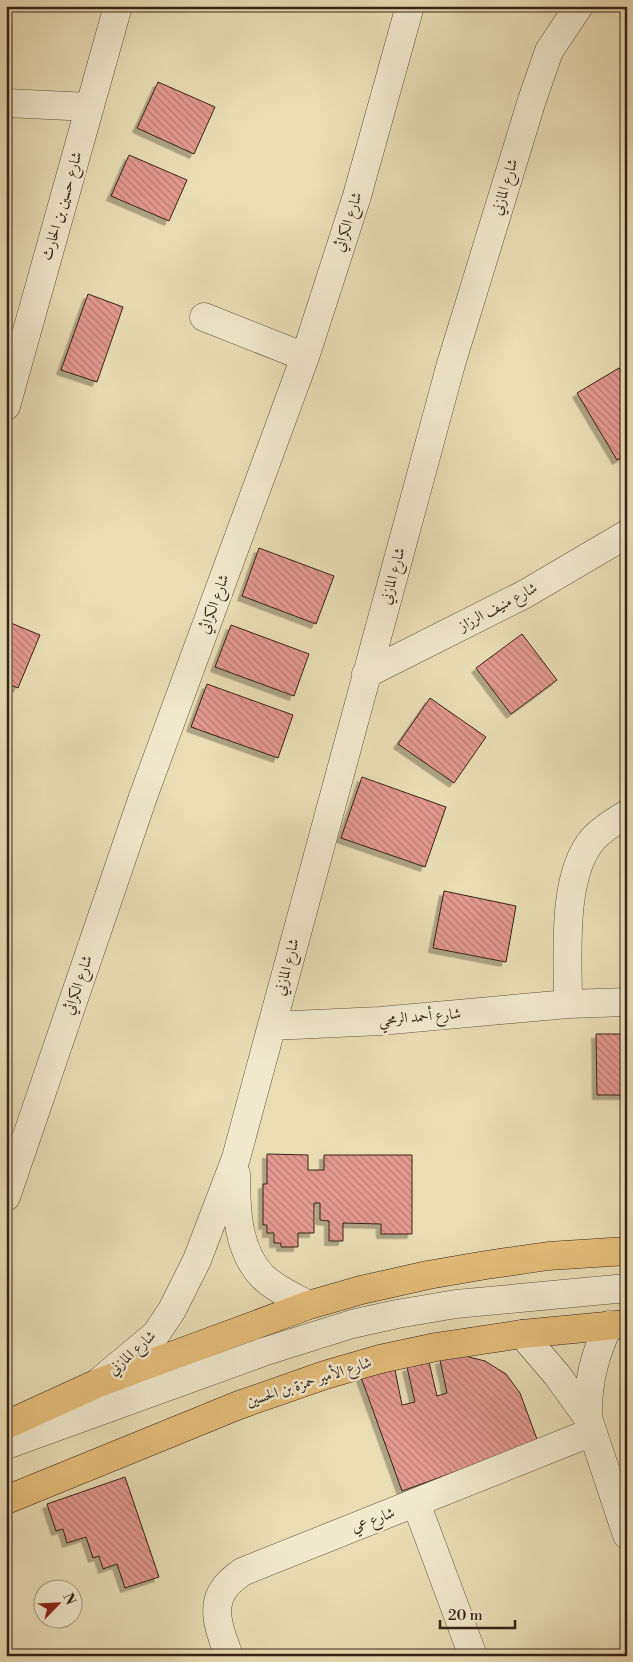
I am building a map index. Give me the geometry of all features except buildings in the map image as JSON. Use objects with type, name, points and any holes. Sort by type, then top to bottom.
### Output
[{"type":"main road","points":[[6,1424],[98,1383],[309,1305],[361,1290],[486,1264],[548,1256],[627,1251]]},
{"type":"main road","name":"شارع الأمير حمزة بن الحسين","points":[[6,1500],[239,1405],[324,1375],[380,1359],[436,1347],[522,1334],[618,1324]]},
{"type":"street","name":"شارع حسين بن الحارث","points":[[6,406],[118,6]]},
{"type":"street","name":"شارع الكراثي","points":[[6,1197],[144,794],[305,357],[357,196],[410,6]]},
{"type":"street","name":"شارع المازني","points":[[98,1383],[156,1334],[172,1310],[198,1260],[236,1158],[451,364],[532,100],[549,51],[579,6]]},
{"type":"street","points":[[6,103],[90,108]]},
{"type":"street","points":[[204,317],[305,357]]},
{"type":"street","name":"شارع منيف الرزاز","points":[[366,674],[525,594],[627,534]]},
{"type":"street","points":[[568,1004],[569,898],[580,862],[593,840],[616,820],[627,814]]},
{"type":"street","name":"شارع أحمد الرمحي","points":[[272,1026],[380,1021],[568,1004],[627,1002]]},
{"type":"street","name":"شارع المازني","points":[[236,1158],[236,1207],[238,1225],[244,1244],[262,1276],[284,1292],[309,1305]]},
{"type":"street","points":[[6,1432],[171,1371],[330,1317],[414,1298],[462,1291],[627,1275]]},
{"type":"street","points":[[6,1445],[263,1352],[352,1324],[396,1314],[456,1304],[627,1288]]},
{"type":"street","points":[[618,1324],[594,1361],[587,1399],[590,1425],[627,1535]]},
{"type":"street","points":[[522,1334],[557,1375],[590,1425]]},
{"type":"street","name":"شارع عي","points":[[229,1656],[217,1621],[218,1602],[226,1586],[242,1572],[416,1503],[590,1425]]},
{"type":"street","points":[[416,1503],[473,1656]]}]
